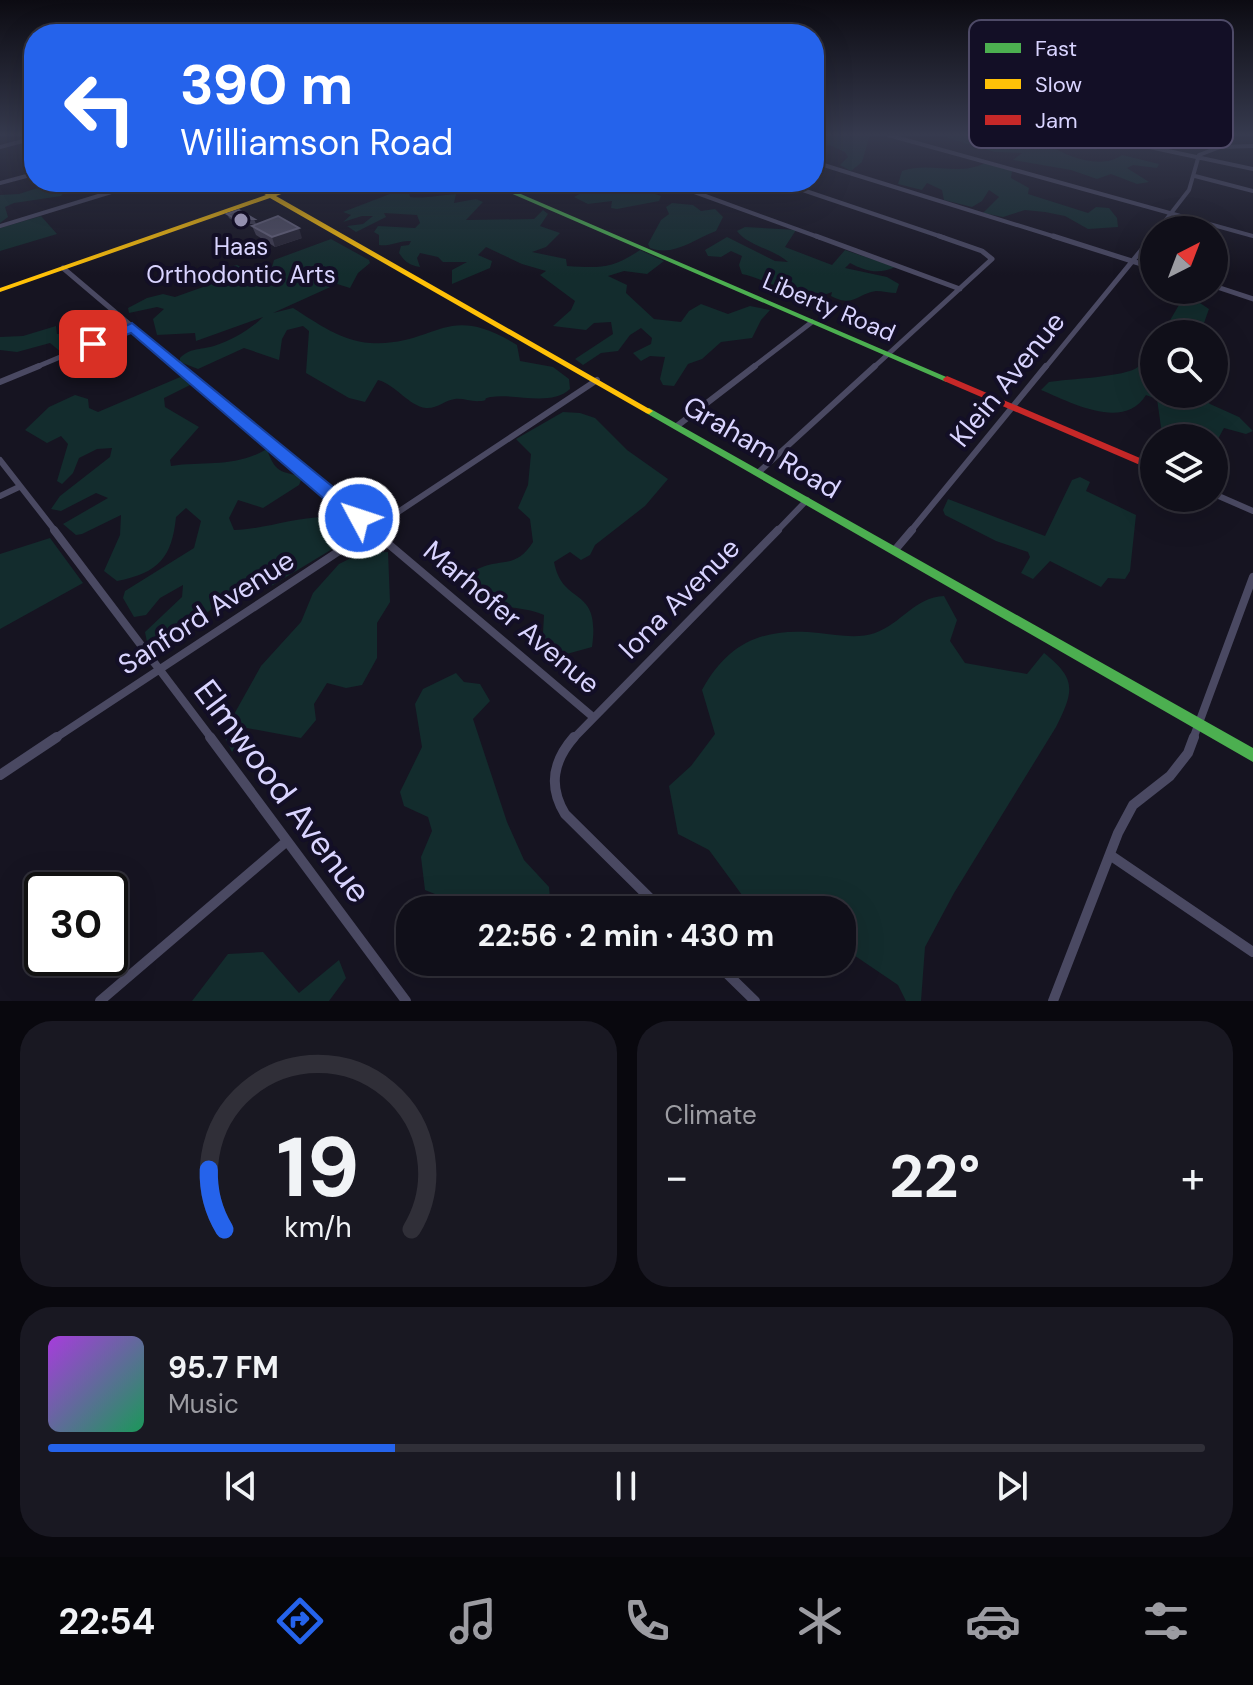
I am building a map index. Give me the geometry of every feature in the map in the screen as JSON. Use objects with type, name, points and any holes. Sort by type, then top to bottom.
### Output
[{"type":"main road","name":"Graham Road","points":[[264,192],[1253,755]]},
{"type":"main road","points":[[0,290],[282,192]]},
{"type":"main road","name":"Liberty Road","points":[[511,192],[1140,462]]},
{"type":"street","points":[[877,182],[1140,264]]},
{"type":"street","points":[[1057,182],[1253,236]]},
{"type":"street","points":[[1169,216],[1193,182]]},
{"type":"street","points":[[1217,182],[1253,191]]},
{"type":"street","points":[[0,226],[111,192]]},
{"type":"street","points":[[694,192],[960,289]]},
{"type":"street","points":[[759,472],[990,262],[991,256],[808,192]]},
{"type":"street","name":"Klein Avenue","points":[[895,550],[1140,252]]},
{"type":"street","name":"Marhofer Avenue","points":[[63,268],[593,717],[559,754],[553,786],[557,801],[565,814],[648,896]]},
{"type":"street","points":[[1228,291],[1253,299]]},
{"type":"street","points":[[677,426],[812,322]]},
{"type":"street","points":[[0,382],[132,327]]},
{"type":"street","name":"Sanford Avenue","points":[[0,775],[597,380]]},
{"type":"street","name":"Elmwood Avenue","points":[[0,460],[92,578],[406,1001]]},
{"type":"street","points":[[0,496],[19,487]]},
{"type":"street","name":"Iona Avenue","points":[[593,717],[807,500]]},
{"type":"street","points":[[1228,500],[1253,511]]},
{"type":"street","points":[[1053,1001],[1133,805],[1180,765],[1200,725],[1253,577]]},
{"type":"street","points":[[100,1001],[287,841]]},
{"type":"street","points":[[1110,855],[1253,952]]},
{"type":"street","points":[[729,976],[755,1001]]},
{"type":"green space","points":[[899,182],[1018,182],[1029,188],[1028,194],[1088,213],[1096,207],[1109,208],[1117,218],[1118,227],[1088,229],[1065,216],[1025,210],[1003,217],[983,213],[999,197],[989,190],[982,201],[972,207],[944,200],[942,190],[927,183],[922,190]]},
{"type":"green space","points":[[64,192],[61,196],[5,207],[8,217],[0,223],[0,195]]},
{"type":"green space","points":[[395,192],[411,192],[410,197],[456,194],[454,203],[476,199],[483,202],[466,220],[534,219],[543,210],[548,214],[540,226],[560,233],[546,247],[532,252],[566,259],[567,266],[605,266],[640,250],[664,261],[647,274],[624,271],[608,276],[627,285],[626,293],[654,319],[681,322],[689,311],[701,304],[728,314],[750,306],[770,310],[752,338],[721,342],[702,359],[688,364],[674,386],[663,385],[660,379],[665,357],[650,356],[641,361],[633,353],[651,344],[652,338],[641,328],[630,335],[618,351],[601,353],[583,365],[575,359],[613,334],[611,322],[594,323],[586,330],[553,326],[571,310],[575,301],[540,275],[546,271],[522,264],[486,247],[478,255],[492,261],[490,268],[452,284],[452,270],[467,262],[443,262],[438,257],[420,253],[417,258],[420,267],[408,263],[399,253],[401,246],[409,245],[411,241],[379,245],[379,235],[374,232],[378,226],[415,228],[420,223],[417,215],[384,213],[386,217],[356,232],[347,226],[363,224],[373,216],[343,222],[351,215],[343,212]]},
{"type":"green space","points":[[584,192],[650,192],[661,196],[659,201],[617,209],[611,208],[612,201],[588,204],[574,197]]},
{"type":"green space","points":[[672,203],[693,205],[701,211],[715,209],[723,217],[716,231],[684,246],[667,250],[650,248],[648,244],[661,220],[669,214],[666,207]]},
{"type":"green space","points":[[41,216],[57,234],[0,251],[0,228]]},
{"type":"green space","points":[[745,227],[796,230],[785,247],[832,265],[845,250],[895,267],[872,271],[850,263],[845,268],[887,277],[899,284],[896,293],[876,291],[845,301],[831,296],[832,292],[809,296],[798,294],[742,274],[739,265],[742,256],[731,251],[721,257],[708,256],[705,250],[727,237],[775,261],[788,262],[737,231]]},
{"type":"green space","points":[[331,239],[370,263],[358,273],[350,288],[337,284],[273,313],[293,308],[339,335],[370,343],[411,339],[456,326],[473,326],[517,345],[520,361],[553,367],[569,379],[570,389],[553,397],[500,396],[477,401],[455,399],[426,408],[378,380],[365,402],[349,398],[306,373],[309,331],[303,326],[287,330],[282,339],[279,360],[244,348],[198,369],[180,362],[180,358],[191,351],[234,338],[263,317],[196,341],[195,333],[157,335],[153,319],[164,309],[157,307],[129,313],[128,308],[147,298],[163,294],[175,297],[220,281],[209,272],[237,265],[254,274],[272,267],[274,260]]},
{"type":"green space","points":[[1180,304],[1202,304],[1209,309],[1205,320],[1170,320]]},
{"type":"green space","points":[[100,322],[107,324],[108,330],[96,335],[85,333],[75,346],[61,352],[50,343],[17,352],[0,350],[0,337],[23,336],[56,326],[57,334],[71,333]]},
{"type":"green space","points":[[1140,365],[1140,402],[1125,411],[1097,411],[1041,390],[1049,382],[1131,370]]},
{"type":"green space","points":[[185,375],[194,383],[164,398],[165,407],[199,427],[170,460],[171,466],[232,461],[267,449],[279,470],[303,476],[299,485],[263,508],[238,500],[229,518],[234,530],[324,517],[337,518],[352,537],[268,588],[242,580],[190,625],[175,634],[147,642],[145,632],[182,597],[183,585],[160,598],[146,615],[134,617],[123,598],[125,591],[194,548],[201,521],[186,508],[176,517],[171,543],[161,561],[143,573],[117,581],[104,571],[120,535],[121,515],[76,535],[63,524],[108,498],[96,493],[61,511],[51,509],[60,496],[110,457],[112,448],[97,449],[79,458],[73,473],[62,484],[57,481],[68,444],[61,436],[47,443],[25,430],[49,407],[75,395],[88,399],[89,408],[98,412]]},
{"type":"green space","points":[[1158,408],[1219,408],[1239,417],[1253,431],[1246,434],[1228,429],[1228,424],[1161,424]]},
{"type":"green space","points":[[563,412],[595,418],[627,450],[668,479],[645,506],[595,545],[590,555],[581,560],[570,552],[554,562],[565,586],[586,605],[593,627],[592,647],[563,655],[551,667],[542,651],[544,615],[490,604],[469,594],[458,584],[480,568],[521,556],[533,542],[530,519],[518,508],[528,485],[531,454],[516,439]]},
{"type":"green space","points":[[1080,477],[1090,482],[1086,491],[1136,515],[1130,571],[1125,579],[1108,578],[1101,587],[1050,561],[1033,579],[1021,573],[1030,557],[1028,552],[996,541],[945,515],[943,510],[948,499],[1045,536],[1072,480]]},
{"type":"green space","points":[[50,538],[83,583],[0,629],[0,554]]},
{"type":"green space","points":[[388,552],[390,602],[377,623],[377,658],[362,685],[346,688],[327,683],[314,704],[316,720],[301,738],[247,728],[232,752],[223,734],[261,666],[301,622],[313,593],[339,564],[361,553]]},
{"type":"green space","points":[[944,596],[957,620],[950,641],[965,663],[1027,674],[1044,653],[1067,678],[1069,695],[1056,727],[954,893],[925,947],[921,1001],[906,1001],[898,985],[856,956],[856,896],[743,896],[709,850],[678,834],[669,786],[691,766],[715,734],[702,690],[724,660],[737,649],[765,635],[782,632],[868,635],[893,624],[916,606]]},
{"type":"green space","points":[[456,673],[464,682],[480,684],[490,701],[473,719],[507,822],[524,860],[549,887],[550,896],[440,896],[425,890],[421,857],[432,831],[428,817],[404,806],[400,792],[422,747],[415,704],[423,689]]},
{"type":"green space","points":[[263,952],[299,993],[339,960],[346,978],[329,1001],[192,1001],[228,954]]},
{"type":"building","points":[[239,210],[254,219],[236,219],[227,214]]},
{"type":"building","points":[[278,216],[299,228],[272,237],[252,226]]},
{"type":"traffic: fast","points":[[511,192],[947,379]]},
{"type":"traffic: fast","points":[[649,411],[1253,755]]},
{"type":"traffic: slow","points":[[265,192],[649,411]]},
{"type":"traffic: slow","points":[[0,290],[281,192]]},
{"type":"traffic: jam","points":[[947,379],[1140,462]]},
{"type":"place","name":"Haas Orthodontic Arts","points":[[241,220]]},
{"type":"route","points":[[93,344],[132,327],[359,518]]}]
